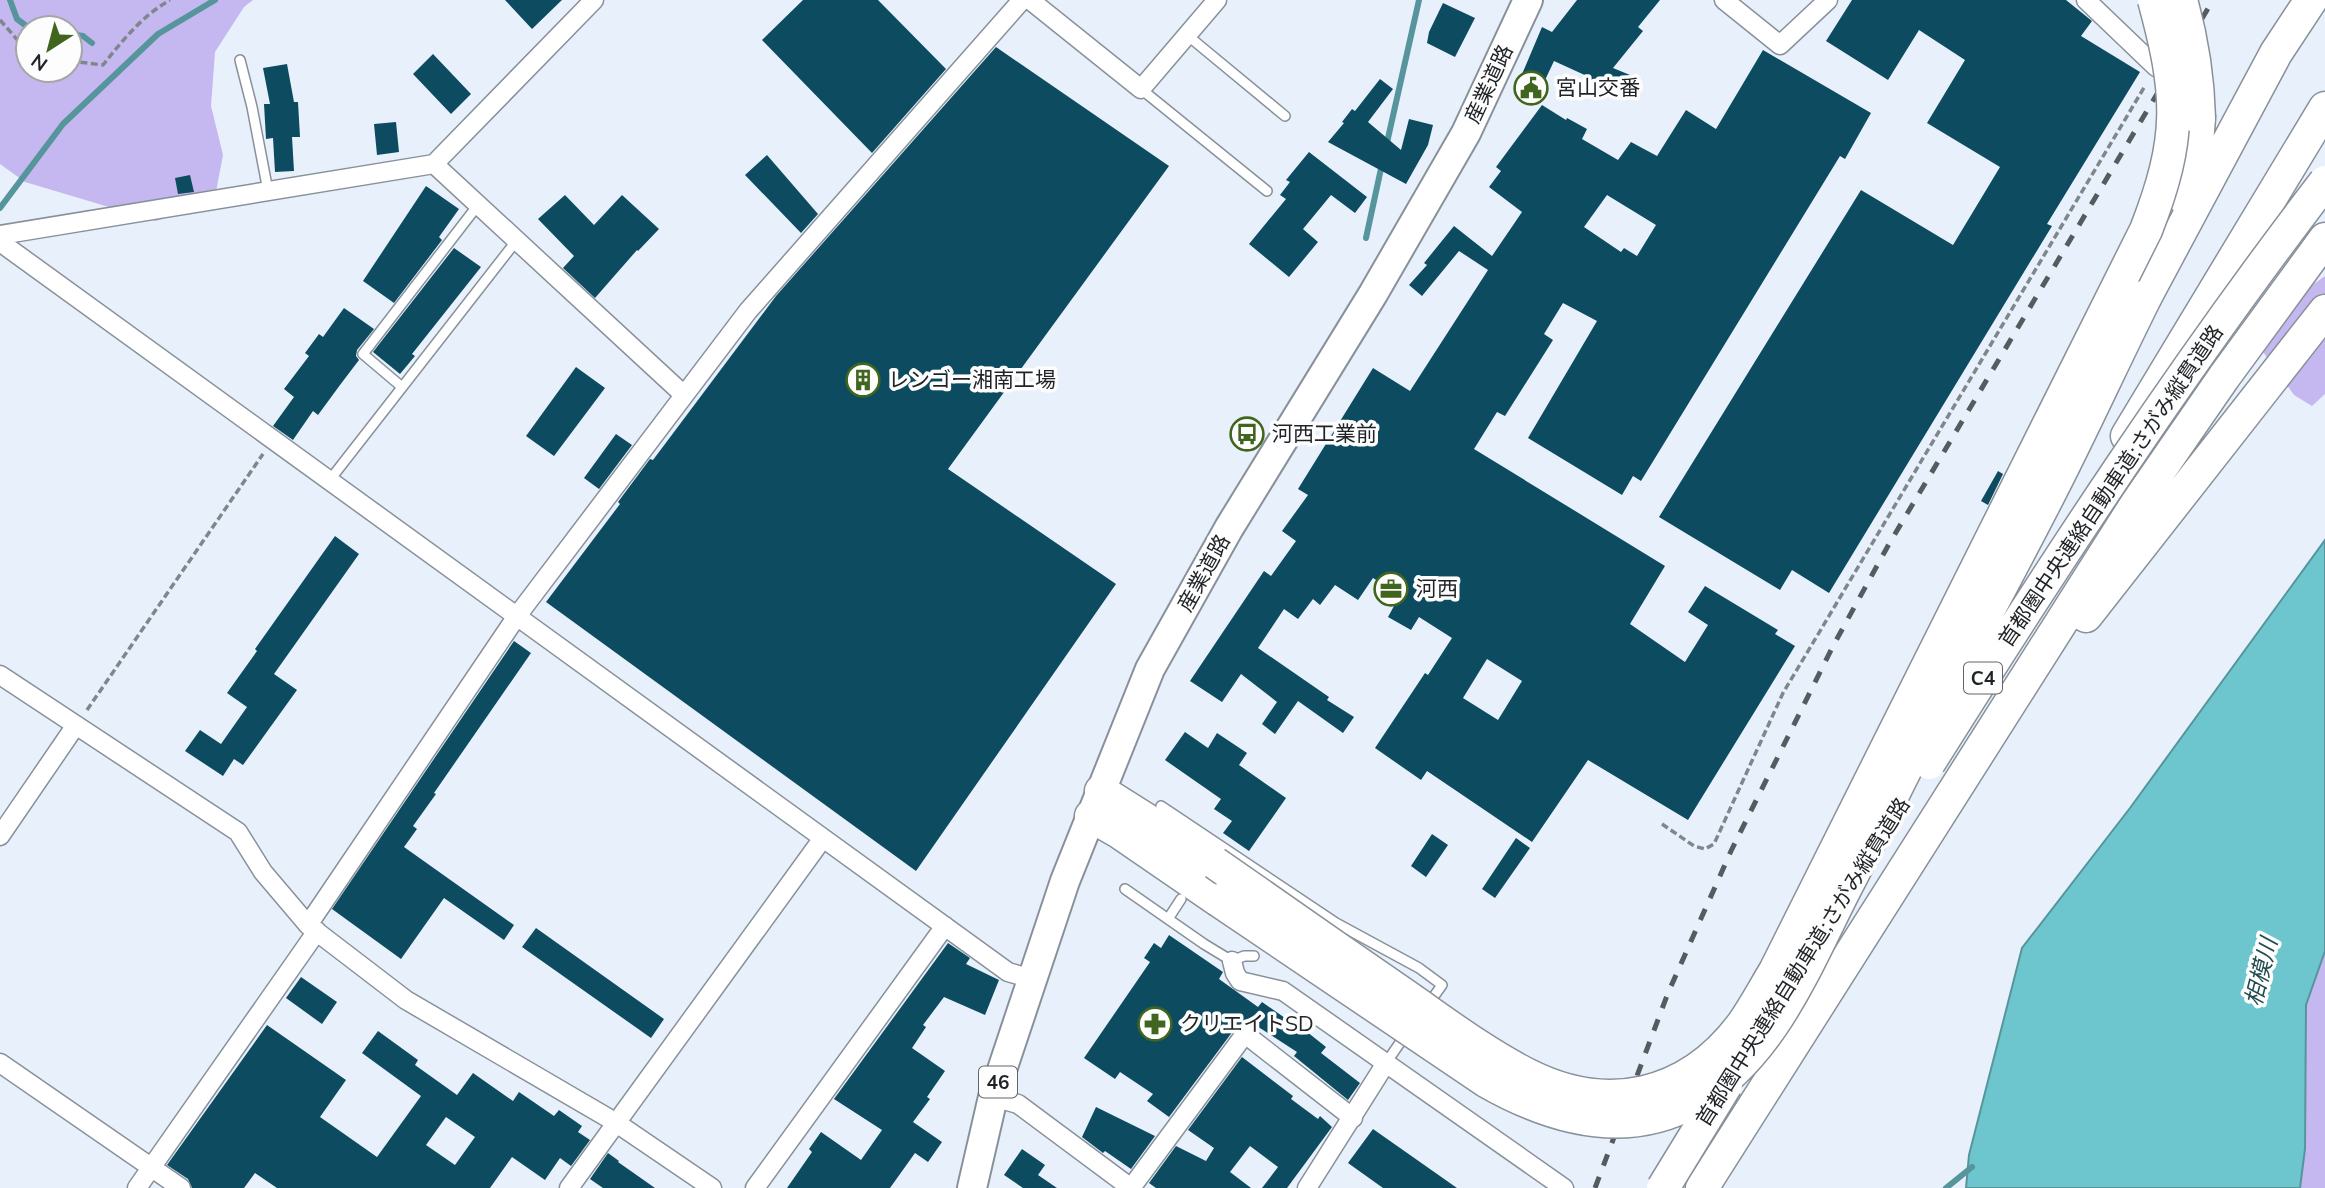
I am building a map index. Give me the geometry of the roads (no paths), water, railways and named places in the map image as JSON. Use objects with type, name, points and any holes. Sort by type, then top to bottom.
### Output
[{"type":"highway","points":[[1096,804],[1215,863],[1479,1047],[1529,1076],[1559,1088],[1587,1096],[1613,1098],[1638,1095],[1682,1078],[1722,1048],[1741,1026],[1775,971],[2146,230],[2168,169],[2175,112],[2173,80],[2154,0]]},
{"type":"highway","points":[[2146,296],[2182,211],[2196,156],[2198,86],[2188,23],[2180,0]]},
{"type":"highway","points":[[1096,804],[1119,832],[1513,1097],[1541,1108],[1594,1122],[1620,1122],[1671,1112],[1703,1095],[1747,1058],[1797,984],[1930,721],[2041,511],[2146,296],[2276,53],[2311,0]]},
{"type":"highway","points":[[2039,589],[2163,373],[2325,108]]},
{"type":"highway","name":"首都圏中央連絡自動車道;さがみ縦貫道路","points":[[1662,1188],[2106,486],[2188,368],[2325,182]]},
{"type":"highway","name":"首都圏中央連絡自動車道;さがみ縦貫道路","points":[[1702,1188],[2137,503],[2224,377],[2325,239]]},
{"type":"highway","points":[[1802,1027],[1868,939],[2035,686],[2094,605],[2325,311]]},
{"type":"main road","name":"産業道路","points":[[972,1188],[993,1097],[1065,881],[1150,669],[1229,528],[1373,294],[1466,133],[1528,0]]},
{"type":"street","points":[[0,235],[434,164],[594,0]]},
{"type":"street","points":[[138,1188],[313,928],[517,616],[748,311],[1022,0]]},
{"type":"street","points":[[1030,0],[1141,89],[1217,0]]},
{"type":"street","points":[[1724,0],[1780,45],[1828,0]]},
{"type":"street","points":[[2086,0],[2156,67]]},
{"type":"street","points":[[434,164],[684,395]]},
{"type":"street","points":[[0,242],[1008,972],[1032,979]]},
{"type":"street","points":[[0,676],[238,832],[263,873],[313,928],[406,1000],[615,1122],[712,1188]]},
{"type":"street","points":[[0,836],[76,725]]},
{"type":"street","points":[[569,1188],[823,838]]},
{"type":"street","points":[[755,1188],[945,926]]},
{"type":"street","points":[[1232,961],[1240,981],[1283,991],[1563,1188]]},
{"type":"street","points":[[993,1097],[1018,1104],[1131,1188],[1245,1034],[1353,1118]]},
{"type":"street","points":[[0,1063],[181,1188]]},
{"type":"street","points":[[1307,1188],[1386,1063]]},
{"type":"lane","points":[[1188,35],[1285,116]]},
{"type":"lane","points":[[240,60],[268,191]]},
{"type":"lane","points":[[1141,89],[1268,191]]},
{"type":"lane","points":[[402,387],[363,354],[478,205]]},
{"type":"lane","points":[[329,481],[517,240]]},
{"type":"lane","points":[[1161,806],[1336,923],[1419,968],[1442,985],[1386,1063]]},
{"type":"lane","points":[[1125,889],[1232,961],[1244,956],[1254,956]]},
{"type":"lane","points":[[1168,919],[1181,899]]},
{"type":"water","name":"相模川","points":[[2325,540],[2325,951],[2306,1005],[2305,1149],[2300,1188],[1966,1188],[1969,1155],[2022,948],[2130,808]]},
{"type":"waterway","points":[[10,0],[15,14]]},
{"type":"waterway","points":[[0,208],[63,124],[158,34],[215,0]]},
{"type":"waterway","points":[[1386,147],[1419,0]]},
{"type":"waterway","points":[[84,37],[92,43]]},
{"type":"waterway","points":[[1366,238],[1382,164]]},
{"type":"waterway","points":[[1946,1188],[1972,1167]]},
{"type":"railway","points":[[1595,1188],[1668,993],[1731,851],[1833,646],[1889,544],[2213,0]]},
{"type":"place","name":"宮山交番","points":[[1531,88]]},
{"type":"place","name":"レンゴー湘南工場","points":[[863,380]]},
{"type":"place","name":"河西工業前","points":[[1247,434]]},
{"type":"place","name":"河西","points":[[1391,589]]},
{"type":"place","name":"クリエイトSD","points":[[1155,1024]]}]
